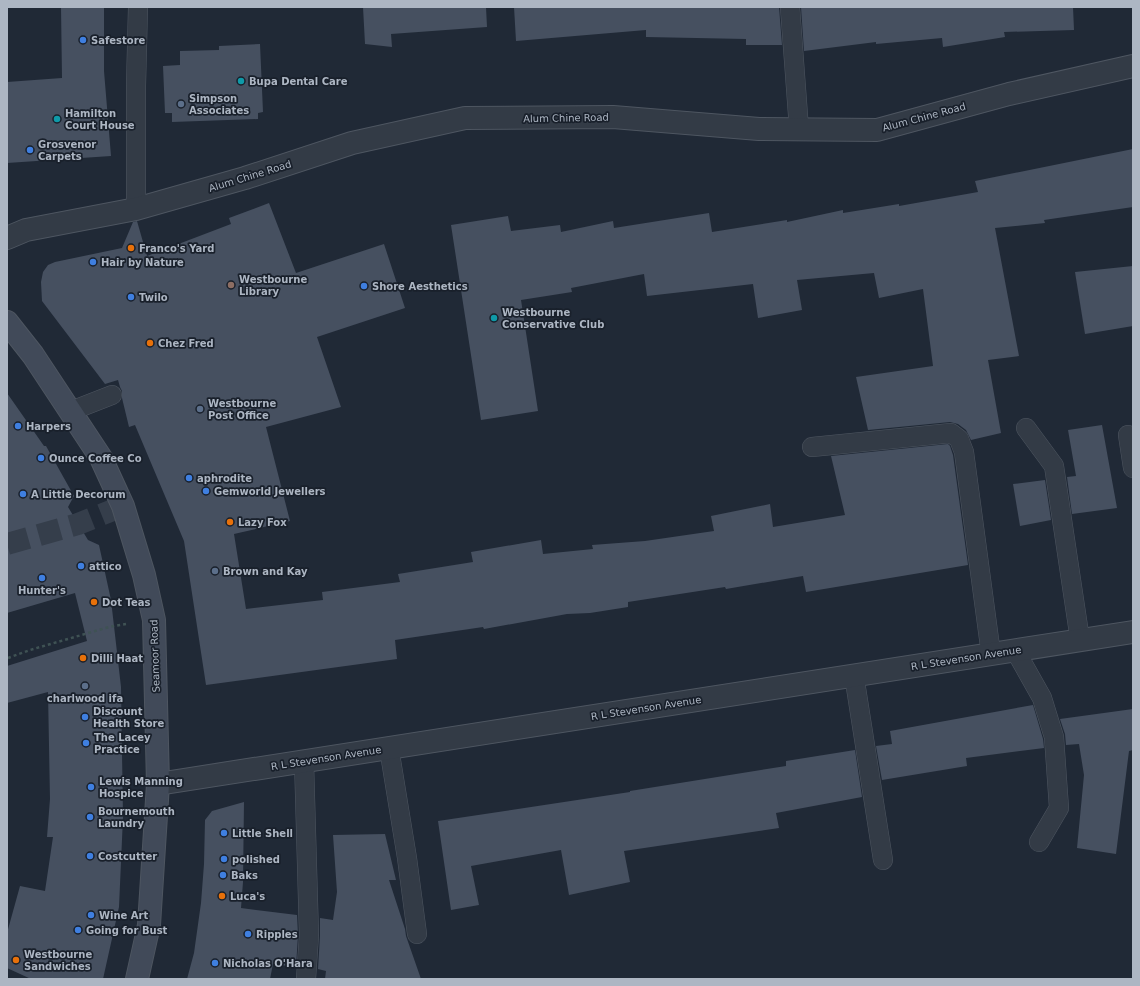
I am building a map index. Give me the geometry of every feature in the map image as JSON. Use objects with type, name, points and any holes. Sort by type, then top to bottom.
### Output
[{"type":"street","name":"Alum Chine Road","points":[[7,238],[26,230],[136,209],[245,178],[352,143],[465,118],[613,117],[759,129],[877,130],[1009,94],[1133,66]]},
{"type":"street","name":"Seamoor Road","points":[[7,322],[33,355],[71,411],[100,458],[123,506],[144,575],[154,620],[158,784],[149,925],[137,979]]},
{"type":"street","name":"R L Stevenson Avenue","points":[[158,784],[1133,632]]},
{"type":"lane","points":[[136,209],[136,86],[138,7]]},
{"type":"lane","points":[[790,7],[799,129]]},
{"type":"lane","points":[[71,411],[112,395]]},
{"type":"lane","points":[[1026,428],[1054,466],[1080,640]]},
{"type":"lane","points":[[812,447],[951,433],[959,439],[964,452],[991,654]]},
{"type":"lane","points":[[1128,434],[1133,468]]},
{"type":"lane","points":[[1015,650],[1042,698],[1054,737],[1059,808],[1039,842]]},
{"type":"lane","points":[[854,675],[883,860]]},
{"type":"lane","points":[[388,748],[407,858],[417,934]]},
{"type":"lane","points":[[304,761],[308,935],[306,979]]},
{"type":"path","points":[[8,658],[109,627],[154,620]]},
{"type":"building","name":"Hamilton Court House","points":[[61,7],[104,7],[104,71],[111,156],[7,163],[7,82],[62,78]]},
{"type":"building","points":[[363,7],[486,7],[487,27],[391,34],[392,47],[365,44]]},
{"type":"building","points":[[514,7],[779,7],[782,45],[746,45],[746,39],[646,37],[646,30],[516,41]]},
{"type":"building","points":[[801,7],[1073,7],[1074,30],[1004,32],[1005,37],[943,47],[942,38],[876,44],[876,42],[804,51]]},
{"type":"building","points":[[260,44],[263,112],[258,113],[258,119],[172,122],[172,113],[165,113],[163,66],[180,65],[180,51],[219,50],[219,46]]},
{"type":"building","points":[[1133,149],[1133,207],[1044,220],[1045,223],[995,228],[1019,356],[988,360],[1001,433],[971,440],[966,430],[958,424],[950,422],[868,430],[856,377],[933,366],[923,289],[879,298],[874,273],[797,280],[802,310],[758,318],[753,284],[647,296],[644,274],[571,288],[572,292],[521,300],[538,411],[481,420],[451,225],[508,216],[511,231],[560,225],[561,232],[613,221],[614,228],[709,213],[712,232],[787,220],[787,222],[843,210],[843,213],[899,204],[899,206],[978,192],[975,181]]},
{"type":"building","points":[[269,203],[296,273],[384,244],[405,308],[317,337],[341,407],[266,427],[290,521],[234,534],[246,609],[323,600],[322,592],[400,582],[398,574],[473,562],[471,552],[541,540],[543,554],[593,549],[592,545],[645,541],[714,531],[711,516],[770,504],[773,527],[845,515],[831,456],[948,444],[953,455],[968,565],[806,592],[803,576],[726,589],[725,587],[628,602],[628,607],[590,613],[567,614],[484,629],[483,627],[395,640],[397,659],[206,685],[184,541],[135,425],[129,427],[122,398],[122,391],[118,380],[105,384],[42,301],[41,282],[43,272],[48,265],[55,262],[122,248],[133,222],[137,221],[147,256],[231,224],[229,218]]},
{"type":"building","points":[[1133,266],[1133,326],[1085,334],[1075,272]]},
{"type":"building","points":[[7,393],[44,446],[46,446],[74,496],[68,507],[88,540],[99,545],[111,600],[121,687],[123,817],[119,907],[103,979],[31,979],[7,968],[7,933],[20,886],[45,891],[53,837],[47,837],[50,799],[48,692],[7,703],[7,666],[87,641],[75,593],[7,613]]},
{"type":"building","points":[[1102,425],[1117,508],[1072,514],[1067,477],[1076,476],[1068,430]]},
{"type":"building","points":[[1045,480],[1051,520],[1020,526],[1013,484]]},
{"type":"building","points":[[1033,705],[1043,739],[1044,748],[966,758],[967,766],[882,780],[876,746],[892,744],[890,731]]},
{"type":"building","points":[[1133,709],[1133,750],[1129,751],[1116,854],[1077,848],[1084,775],[1079,744],[1066,745],[1065,734],[1060,719]]},
{"type":"building","points":[[855,750],[862,797],[776,813],[779,828],[624,851],[630,882],[569,895],[561,850],[471,866],[479,905],[451,910],[438,821],[630,792],[786,766],[786,761]]},
{"type":"building","points":[[244,802],[243,882],[241,908],[297,915],[298,935],[296,967],[273,964],[270,979],[187,979],[194,953],[201,903],[205,820],[212,811]]},
{"type":"building","points":[[385,834],[396,880],[389,880],[421,979],[325,979],[326,971],[318,969],[320,918],[333,920],[337,892],[333,835]]},
{"type":"tunnel","points":[[7,544],[78,524],[123,506]]},
{"type":"place","name":"Safestore","points":[[83,40]]},
{"type":"place","name":"Bupa Dental Care","points":[[241,81]]},
{"type":"place","name":"Simpson Associates","points":[[181,104]]},
{"type":"place","name":"Hamilton Court House","points":[[57,119]]},
{"type":"place","name":"Grosvenor Carpets","points":[[30,150]]},
{"type":"place","name":"Franco's Yard","points":[[131,248]]},
{"type":"place","name":"Hair by Nature","points":[[93,262]]},
{"type":"place","name":"Westbourne Library","points":[[231,285]]},
{"type":"place","name":"Shore Aesthetics","points":[[364,286]]},
{"type":"place","name":"Twilo","points":[[131,297]]},
{"type":"place","name":"Westbourne Conservative Club","points":[[494,318]]},
{"type":"place","name":"Chez Fred","points":[[150,343]]},
{"type":"place","name":"Westbourne Post Office","points":[[200,409]]},
{"type":"place","name":"Harpers","points":[[18,426]]},
{"type":"place","name":"Ounce Coffee Co","points":[[41,458]]},
{"type":"place","name":"aphrodite","points":[[189,478]]},
{"type":"place","name":"Gemworld Jewellers","points":[[206,491]]},
{"type":"place","name":"A Little Decorum","points":[[23,494]]},
{"type":"place","name":"Lazy Fox","points":[[230,522]]},
{"type":"place","name":"attico","points":[[81,566]]},
{"type":"place","name":"Brown and Kay","points":[[215,571]]},
{"type":"place","name":"Hunter's","points":[[42,578]]},
{"type":"place","name":"Dot Teas","points":[[94,602]]},
{"type":"place","name":"Dilli Haat","points":[[83,658]]},
{"type":"place","name":"charlwood ifa","points":[[85,686]]},
{"type":"place","name":"Discount Health Store","points":[[85,717]]},
{"type":"place","name":"The Lacey Practice","points":[[86,743]]},
{"type":"place","name":"Lewis Manning Hospice","points":[[91,787]]},
{"type":"place","name":"Bournemouth Laundry","points":[[90,817]]},
{"type":"place","name":"Little Shell","points":[[224,833]]},
{"type":"place","name":"Costcutter","points":[[90,856]]},
{"type":"place","name":"polished","points":[[224,859]]},
{"type":"place","name":"Baks","points":[[223,875]]},
{"type":"place","name":"Luca's","points":[[222,896]]},
{"type":"place","name":"Wine Art","points":[[91,915]]},
{"type":"place","name":"Going for Bust","points":[[78,930]]},
{"type":"place","name":"Ripples","points":[[248,934]]},
{"type":"place","name":"Westbourne Sandwiches","points":[[16,960]]},
{"type":"place","name":"Nicholas O'Hara","points":[[215,963]]}]
